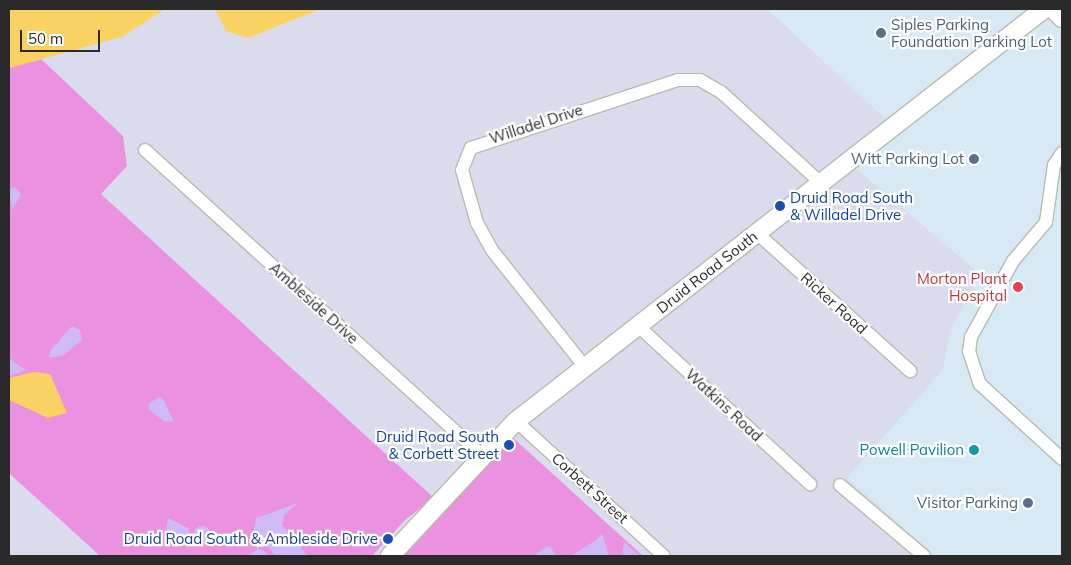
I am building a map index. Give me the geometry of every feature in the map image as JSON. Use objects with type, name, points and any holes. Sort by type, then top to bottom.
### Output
[{"type":"street","name":"Druid Road South","points":[[390,556],[516,421],[1044,9]]},
{"type":"street","points":[[1053,9],[1062,18]]},
{"type":"street","name":"Willadel Drive","points":[[585,367],[492,250],[477,223],[462,170],[470,148],[678,80],[700,80],[721,92],[821,183]]},
{"type":"street","name":"Ambleside Drive","points":[[145,150],[482,456]]},
{"type":"street","points":[[1062,153],[1054,165],[1046,222],[1014,261],[971,336],[971,366],[980,384],[1062,459]]},
{"type":"street","name":"Ricker Road","points":[[758,234],[910,371]]},
{"type":"street","name":"Watkins Road","points":[[638,326],[810,484]]},
{"type":"street","name":"Corbett Street","points":[[516,421],[664,556]]},
{"type":"street","points":[[840,485],[922,556]]},
{"type":"shaded area","points":[[9,9],[165,9],[122,37],[9,68]]},
{"type":"shaded area","points":[[215,9],[321,9],[248,38],[226,31]]},
{"type":"shaded area","name":"Morton Plant Hospital","points":[[767,9],[1062,9],[1062,556],[934,556],[847,478],[943,370],[951,328],[981,275],[853,166],[889,122]]},
{"type":"shaded area","points":[[41,59],[123,136],[127,166],[101,194],[434,498],[406,519],[372,556],[100,556],[9,473],[9,68]]},
{"type":"shaded area","points":[[34,372],[50,374],[67,413],[48,418],[9,400],[9,378]]},
{"type":"shaded area","points":[[511,436],[643,556],[401,556]]},
{"type":"sand","points":[[15,187],[21,194],[12,210],[9,189]]},
{"type":"sand","points":[[72,326],[80,330],[82,340],[64,355],[49,358],[50,351]]},
{"type":"sand","points":[[9,358],[18,365],[26,370],[9,376]]},
{"type":"sand","points":[[160,397],[164,400],[174,422],[164,421],[149,410],[149,403]]},
{"type":"sand","points":[[298,503],[284,515],[282,525],[308,556],[275,556],[268,546],[252,540],[256,518]]},
{"type":"sand","points":[[168,518],[188,528],[192,541],[166,530]]},
{"type":"sand","points":[[202,526],[208,528],[210,534],[208,540],[202,542],[196,540],[194,534],[196,528]]},
{"type":"sand","points":[[602,533],[609,556],[571,556],[596,540]]},
{"type":"sand","points":[[624,542],[640,556],[622,556]]},
{"type":"sand","points":[[550,546],[556,556],[533,556],[546,547]]},
{"type":"sand","points":[[258,549],[265,551],[268,556],[248,556]]},
{"type":"place","name":"Siples Parking Foundation Parking Lot","points":[[881,33]]},
{"type":"place","name":"Witt Parking Lot","points":[[974,159]]},
{"type":"place","name":"Druid Road South & Willadel Drive","points":[[780,206]]},
{"type":"place","name":"Morton Plant Hospital","points":[[1018,287]]},
{"type":"place","name":"Druid Road South & Corbett Street","points":[[509,445]]},
{"type":"place","name":"Powell Pavilion","points":[[974,450]]},
{"type":"place","name":"Visitor Parking","points":[[1028,503]]},
{"type":"place","name":"Druid Road South & Ambleside Drive","points":[[388,539]]}]
